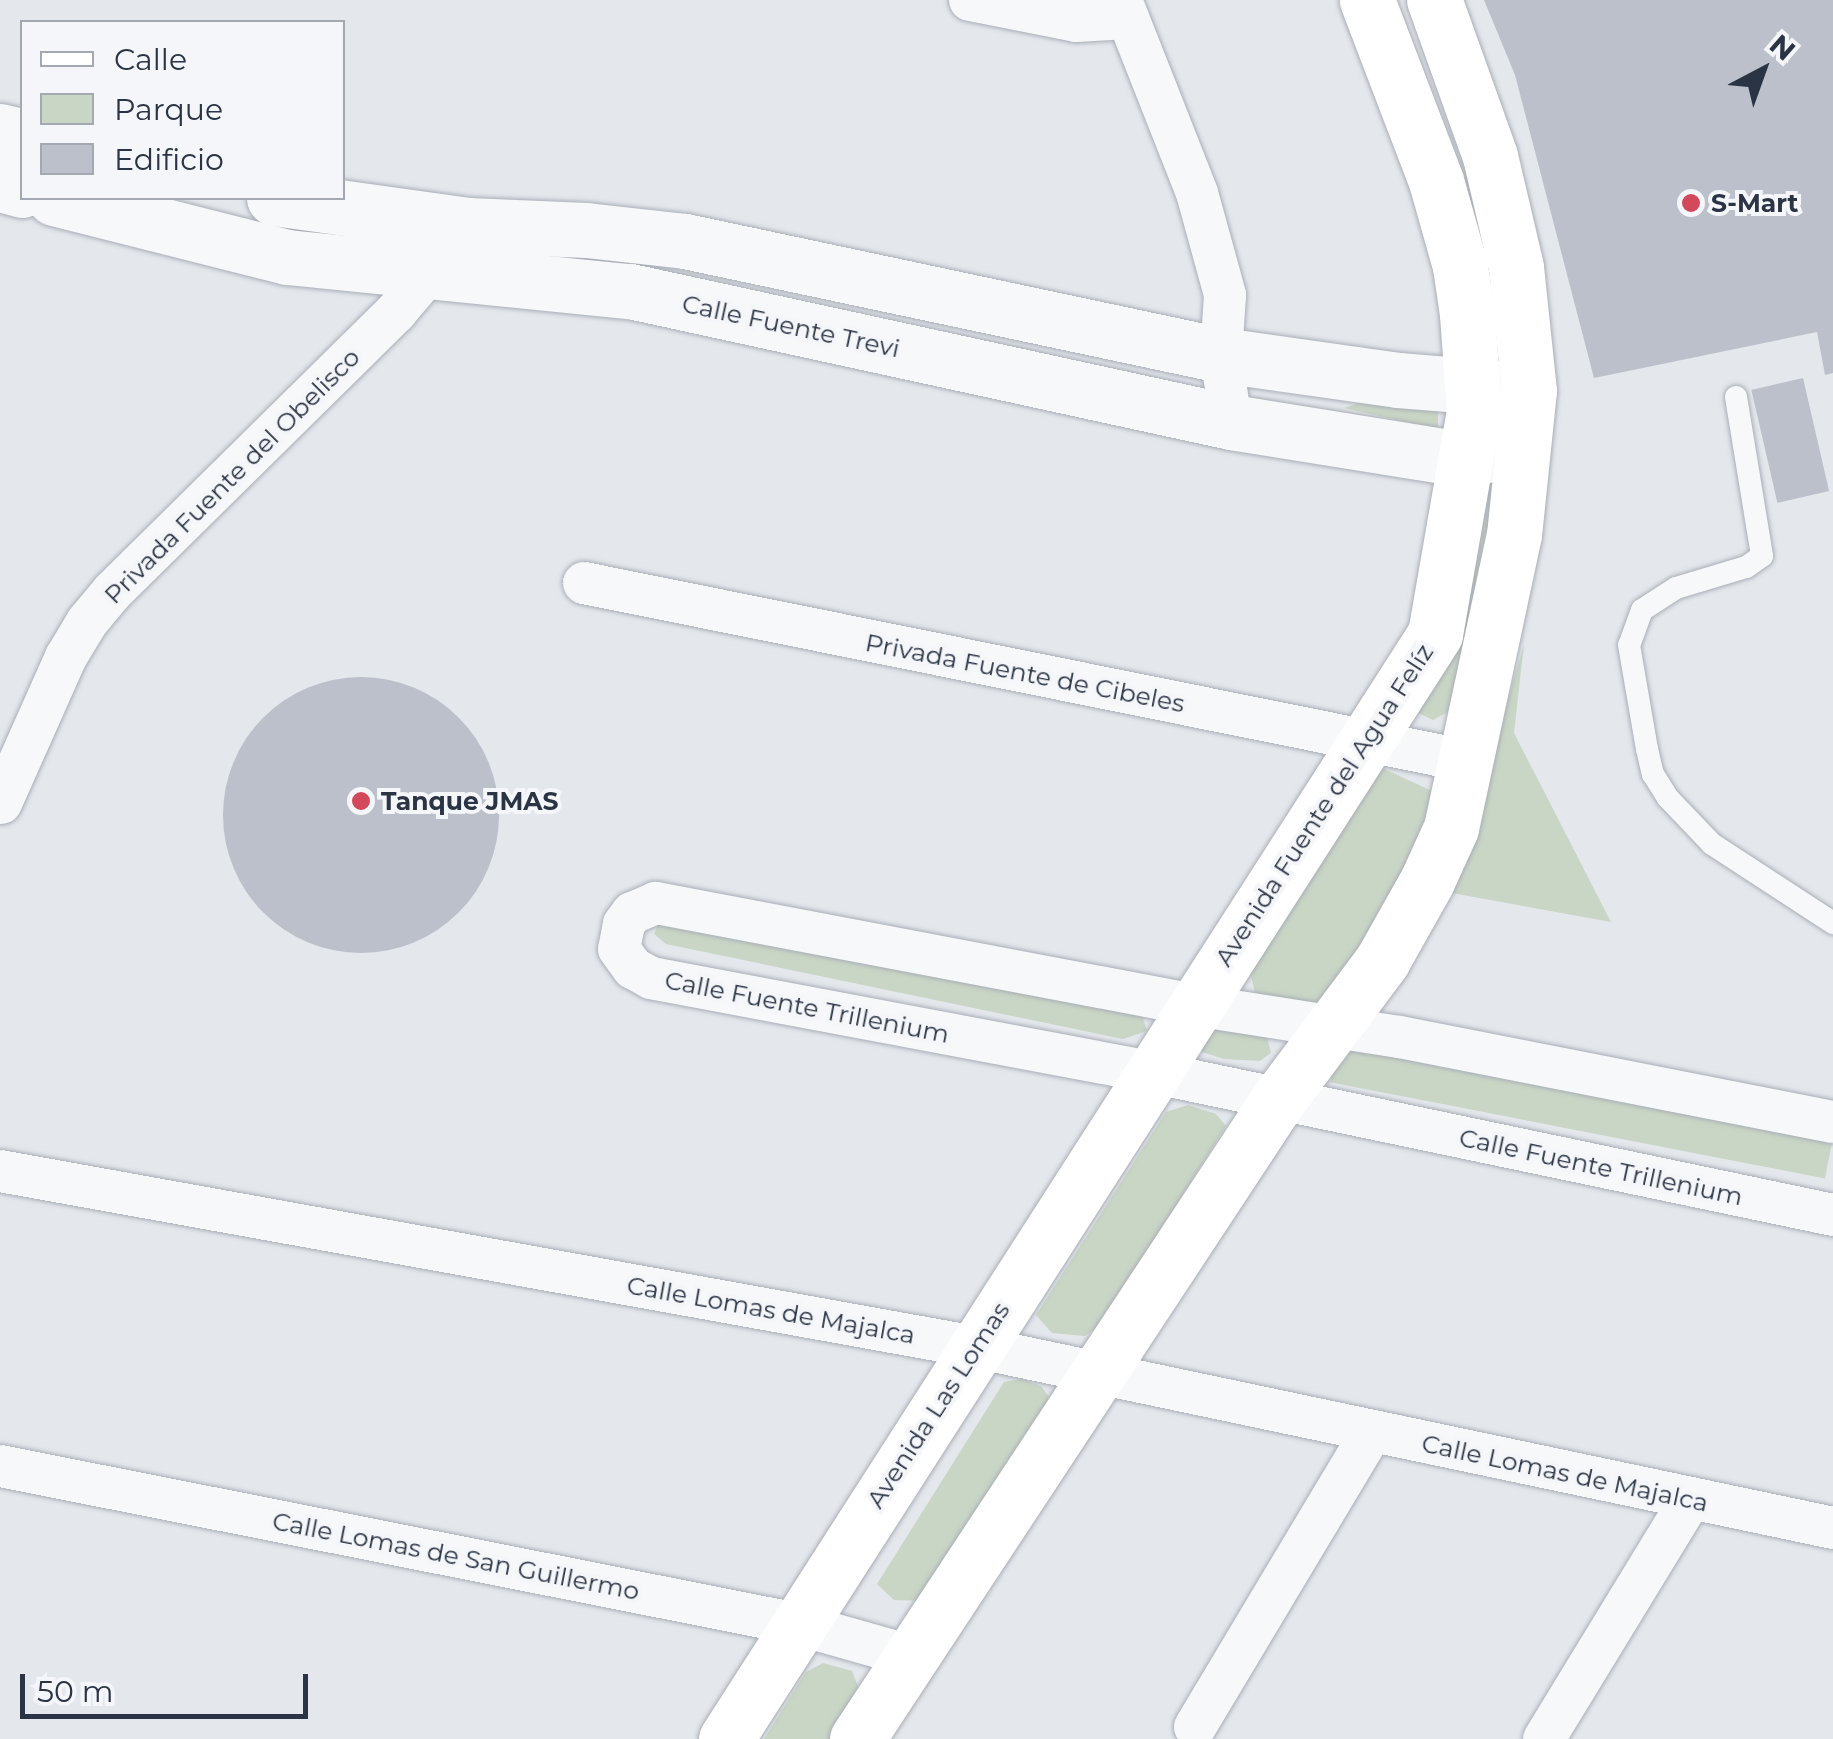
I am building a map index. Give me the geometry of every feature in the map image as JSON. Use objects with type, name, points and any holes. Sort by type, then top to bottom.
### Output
[{"type":"main road","name":"Avenida Fuente del Agua Felíz","points":[[1152,1072],[1435,634],[1474,410],[1460,266],[1436,181],[1368,0]]},
{"type":"main road","points":[[858,1739],[1278,1100],[1382,960],[1427,882],[1450,828],[1514,535],[1529,391],[1516,267],[1495,174],[1434,0]]},
{"type":"main road","name":"Avenida Las Lomas","points":[[726,1739],[1152,1072]]},
{"type":"street","points":[[970,0],[1076,21],[1124,9],[1197,194],[1225,295],[1221,355],[1231,422]]},
{"type":"street","name":"Calle Fuente Trevi","points":[[62,200],[287,257],[630,291],[1231,422],[1467,460],[1526,445]]},
{"type":"street","points":[[288,200],[468,225],[586,230],[685,241],[1221,355],[1472,388],[1529,391]]},
{"type":"street","name":"Privada Fuente del Obelisco","points":[[1,803],[66,657],[87,622],[112,592],[396,312],[468,225]]},
{"type":"street","name":"Privada Fuente de Cibeles","points":[[584,583],[1466,760]]},
{"type":"street","name":"Calle Fuente Trillenium","points":[[1833,1122],[1334,1026],[1194,1005],[656,903],[632,913],[624,924],[619,949],[634,968],[651,978],[1152,1072],[1833,1215]]},
{"type":"street","name":"Calle Lomas de Majalca","points":[[0,1171],[975,1347],[1833,1528]]},
{"type":"street","points":[[1196,1727],[1371,1433]]},
{"type":"street","name":"Calle Lomas de San Guillermo","points":[[0,1466],[797,1624],[910,1656]]},
{"type":"street","points":[[1544,1739],[1690,1500]]},
{"type":"lane","points":[[1736,397],[1762,556],[1746,567],[1676,588],[1642,610],[1629,645],[1647,749],[1653,774],[1668,798],[1712,844],[1833,923]]},
{"type":"green space","points":[[1384,395],[1438,408],[1438,429],[1344,408]]},
{"type":"green space","points":[[1477,468],[1498,480],[1453,709],[1433,720],[1408,708]]},
{"type":"green space","points":[[1524,644],[1514,733],[1611,922],[1452,893]]},
{"type":"green space","points":[[1382,768],[1443,796],[1336,1005],[1267,998],[1255,992],[1249,969],[1369,773]]},
{"type":"green space","points":[[671,923],[1141,1012],[1147,1031],[1123,1039],[666,944],[654,934],[658,925]]},
{"type":"green space","points":[[1224,1025],[1266,1033],[1271,1053],[1260,1061],[1224,1059],[1202,1052],[1202,1032]]},
{"type":"green space","points":[[1338,1042],[1833,1138],[1825,1178],[1330,1082]]},
{"type":"green space","points":[[1188,1105],[1216,1114],[1226,1126],[1102,1323],[1085,1336],[1052,1333],[1036,1315],[1166,1112]]},
{"type":"green space","points":[[1021,1379],[1041,1386],[1049,1397],[1044,1412],[925,1601],[894,1600],[877,1584],[1004,1382]]},
{"type":"green space","points":[[823,1663],[852,1671],[859,1689],[829,1739],[764,1739],[806,1672]]},
{"type":"building","name":"S-Mart","points":[[1484,0],[1833,0],[1833,373],[1825,375],[1817,332],[1594,378],[1515,75]]},
{"type":"building","points":[[1803,378],[1829,491],[1777,503],[1751,390]]},
{"type":"building","name":"Tanque JMAS","points":[[361,677],[414,688],[458,718],[488,762],[499,815],[488,868],[458,912],[414,942],[361,953],[308,942],[264,912],[234,868],[223,815],[234,762],[264,718],[308,688]]},
{"type":"place","name":"S-Mart","points":[[1691,203]]},
{"type":"place","name":"Tanque JMAS","points":[[361,801]]}]
